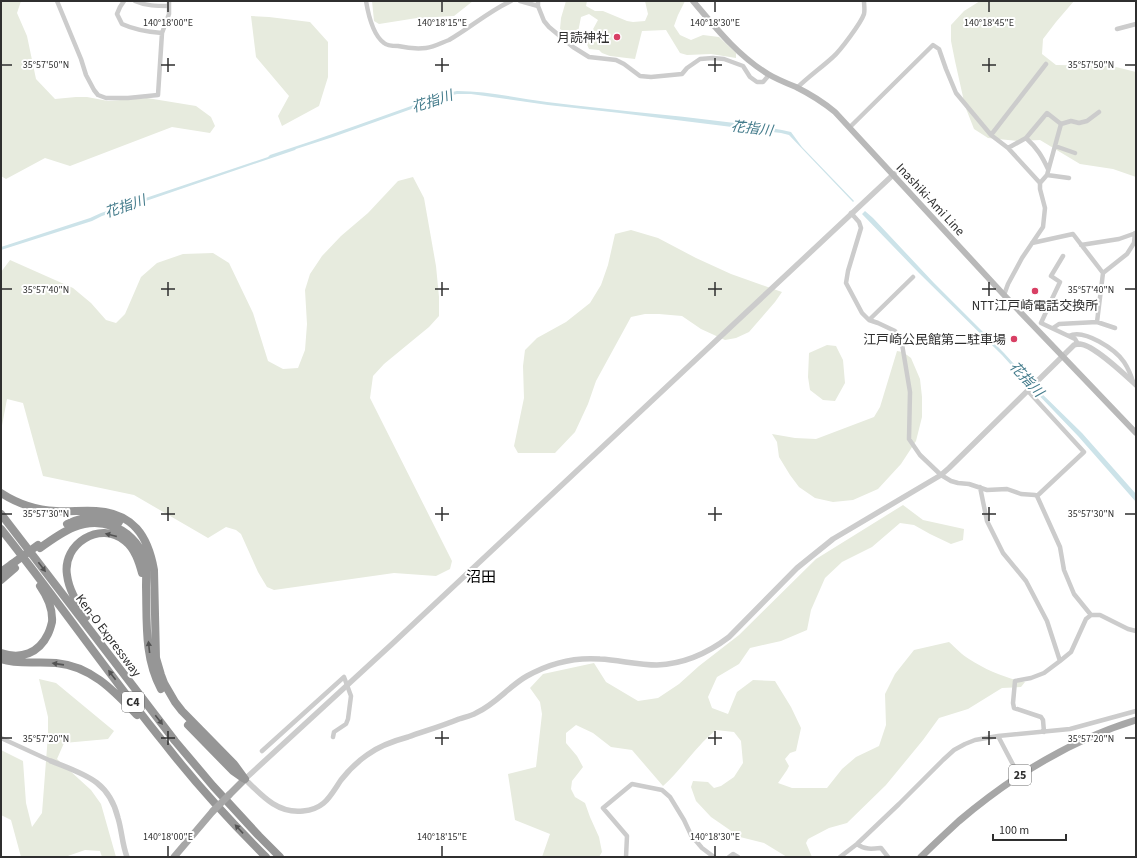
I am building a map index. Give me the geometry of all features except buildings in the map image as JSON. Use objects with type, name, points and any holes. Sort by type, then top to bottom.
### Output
[{"type":"highway","points":[[1,493],[31,508],[57,511],[109,512],[130,522],[140,532],[148,546],[152,558],[154,570],[150,588]]},
{"type":"highway","name":"Ken-O Expressway","points":[[1,514],[175,741],[213,786],[280,857]]},
{"type":"highway","points":[[1,580],[14,566],[39,547],[61,533],[78,525],[98,523],[106,524],[117,527],[126,533],[140,549],[145,563],[150,588],[156,658],[161,684],[168,696],[234,764],[245,779]]},
{"type":"highway","name":"Ken-O Expressway","points":[[1,529],[165,744],[207,795],[266,857]]},
{"type":"highway","points":[[110,656],[99,636],[87,620],[68,584],[66,574],[69,556],[74,547],[88,537],[106,533],[126,541],[136,556],[150,588]]},
{"type":"highway","points":[[1,653],[19,656],[31,652],[43,643],[52,621],[51,611],[44,592],[9,539]]},
{"type":"highway","points":[[1,572],[14,566]]},
{"type":"highway","points":[[1,659],[16,663],[56,663],[72,666],[87,672],[107,685],[165,744]]},
{"type":"main road","name":"Inashiki-Ami Line","points":[[693,1],[750,62],[769,75],[820,100],[850,127],[1004,294],[1136,433]]},
{"type":"main road","name":"25","points":[[921,857],[964,817],[1019,776],[1048,758],[1092,736],[1136,720]]},
{"type":"main road","points":[[174,857],[213,811],[245,779]]},
{"type":"street","points":[[57,1],[86,75],[98,95],[106,98],[128,98],[158,95],[162,33],[167,21],[169,3],[154,6],[140,4],[134,1]]},
{"type":"street","points":[[124,1],[117,14],[122,24],[134,29],[162,33]]},
{"type":"street","points":[[366,1],[367,11],[371,22],[378,36],[383,42],[409,48],[426,48],[438,45],[462,33],[501,6],[511,1]]},
{"type":"street","points":[[520,1],[538,3],[544,21],[549,27],[589,57],[616,60],[640,76],[651,77],[682,74],[687,68],[700,59],[713,58],[724,59],[742,66],[750,77],[757,82],[763,82],[769,75]]},
{"type":"street","points":[[797,88],[834,56],[842,47],[864,14],[864,1]]},
{"type":"street","points":[[1117,29],[1136,24]]},
{"type":"street","points":[[850,127],[933,45],[939,49],[956,93],[991,135],[1008,148],[1040,183]]},
{"type":"street","points":[[991,135],[1046,64]]},
{"type":"street","points":[[1061,124],[1071,121],[1079,123],[1087,121],[1099,112]]},
{"type":"street","points":[[1008,148],[1026,138],[1047,113],[1061,124]]},
{"type":"street","points":[[1004,294],[1019,264],[1044,227],[1045,208],[1040,183],[1047,175],[1061,124]]},
{"type":"street","points":[[1026,138],[1036,146],[1048,169]]},
{"type":"street","points":[[1055,146],[1075,153]]},
{"type":"street","points":[[894,174],[392,644],[245,779],[268,801],[280,808],[293,812],[314,809],[329,799],[350,769],[371,752],[388,743],[476,713],[495,702],[521,680],[542,668],[570,660],[583,659],[664,664],[678,662],[706,652],[729,637],[797,568],[833,539],[941,474],[958,460],[1074,345],[1078,344],[1087,346],[1104,357],[1134,384]]},
{"type":"street","points":[[1047,175],[1069,178]]},
{"type":"street","points":[[851,214],[859,222],[861,228],[848,271],[846,283],[862,313],[869,320],[895,331],[902,344],[910,392],[909,439],[920,456],[951,481],[969,484],[987,490],[1007,489],[1020,494],[1037,496]]},
{"type":"street","points":[[1081,244],[1119,239],[1136,233]]},
{"type":"street","points":[[1103,273],[1127,254],[1134,243],[1136,233]]},
{"type":"street","points":[[1032,243],[1073,234],[1103,273],[1097,322]]},
{"type":"street","points":[[1063,256],[1051,276],[1060,282],[1041,323],[1070,336],[1078,344]]},
{"type":"street","points":[[869,320],[913,277]]},
{"type":"street","points":[[1053,328],[1059,324],[1097,322],[1115,328]]},
{"type":"street","points":[[1070,336],[1074,334],[1082,335],[1103,344],[1123,360],[1134,384]]},
{"type":"street","points":[[1028,391],[1084,452],[1037,496]]},
{"type":"street","points":[[980,487],[987,521],[1003,553],[1026,581],[1047,621],[1060,661]]},
{"type":"street","points":[[1037,496],[1060,547],[1064,570],[1074,594],[1091,615]]},
{"type":"street","points":[[1044,732],[1043,720],[1041,717],[1014,708],[1015,681],[1031,678],[1044,673],[1071,652],[1086,619],[1091,615],[1100,615],[1128,629],[1136,631]]},
{"type":"street","points":[[262,751],[344,677],[351,696],[348,719],[346,724],[334,732],[333,738]]},
{"type":"street","points":[[840,857],[857,844],[954,750],[965,744],[975,740],[998,736],[1044,732],[1081,726],[1136,711]]},
{"type":"street","points":[[998,736],[1019,776]]},
{"type":"street","points":[[1,738],[51,761],[82,773],[98,783],[105,790],[116,809],[122,844],[127,857]]},
{"type":"street","points":[[626,857],[627,836],[603,808],[632,784],[662,790],[670,797],[691,835],[702,848],[714,857]]},
{"type":"street","points":[[857,844],[862,848],[881,848],[888,857]]},
{"type":"street","points":[[729,857],[734,854],[738,857]]},
{"type":"shaded area","points":[[1,1],[21,1],[17,13],[27,36],[36,79],[55,99],[87,97],[108,101],[147,98],[196,106],[211,117],[215,126],[210,133],[172,127],[70,166],[45,158],[6,179],[1,176]]},
{"type":"shaded area","points":[[372,1],[473,1],[454,16],[417,18],[379,24],[374,21]]},
{"type":"shaded area","points":[[566,1],[587,1],[586,6],[595,11],[603,11],[633,22],[645,21],[648,14],[645,1],[685,1],[674,26],[680,35],[691,40],[703,35],[719,37],[736,53],[736,58],[711,54],[687,55],[680,53],[666,30],[642,31],[635,59],[610,56],[599,50],[589,49],[586,42],[598,20],[589,14],[581,17],[578,32],[571,36],[560,29],[561,18]]},
{"type":"shaded area","points":[[980,1],[1074,1],[1043,39],[1042,54],[1056,65],[1112,66],[1136,72],[1136,177],[1113,169],[1080,164],[1040,140],[1018,141],[988,138],[974,129],[965,106],[955,61],[951,41],[951,25],[964,11]]},
{"type":"shaded area","points":[[251,16],[310,22],[328,42],[328,77],[319,106],[282,126],[278,116],[289,96],[256,57]]},
{"type":"shaded area","points":[[413,177],[424,198],[436,266],[439,316],[429,327],[384,364],[373,376],[370,398],[452,561],[450,569],[436,576],[394,573],[274,590],[267,587],[258,572],[241,534],[236,530],[226,527],[208,538],[134,495],[43,476],[23,403],[7,399],[1,431],[1,272],[10,260],[73,288],[91,303],[106,320],[116,323],[125,314],[141,277],[157,263],[183,254],[213,253],[229,263],[253,313],[268,361],[283,369],[298,368],[305,350],[307,324],[305,290],[310,274],[322,256],[341,236],[368,213],[398,181]]},
{"type":"shaded area","points":[[631,230],[658,238],[731,274],[782,292],[749,332],[736,338],[725,340],[701,329],[682,316],[645,314],[631,317],[596,381],[588,404],[575,432],[555,453],[518,453],[514,446],[524,398],[523,366],[525,350],[537,338],[566,322],[590,303],[601,285],[608,265],[615,234]]},
{"type":"shaded area","points":[[827,345],[836,346],[843,360],[845,383],[835,401],[823,400],[810,390],[808,377],[809,353]]},
{"type":"shaded area","points":[[897,351],[903,352],[911,358],[920,379],[922,417],[916,441],[901,464],[878,489],[853,500],[833,502],[815,498],[799,487],[790,475],[779,457],[777,442],[772,434],[795,438],[816,439],[874,417],[880,407]]},
{"type":"shaded area","points":[[903,505],[923,520],[964,529],[963,540],[951,544],[914,525],[900,523],[872,547],[842,562],[825,578],[811,610],[807,630],[781,641],[750,648],[739,664],[717,677],[708,697],[712,708],[728,714],[737,692],[753,680],[775,681],[791,707],[801,728],[796,751],[790,753],[785,759],[789,766],[778,783],[792,788],[827,788],[842,769],[856,757],[879,746],[886,725],[885,694],[895,674],[914,650],[949,642],[964,656],[982,667],[1003,676],[1025,682],[1021,687],[1002,688],[968,709],[939,718],[886,785],[847,823],[829,828],[808,839],[806,843],[812,857],[787,857],[764,843],[740,837],[711,817],[696,801],[691,787],[693,781],[708,782],[714,788],[721,786],[734,777],[743,763],[741,741],[734,732],[716,730],[702,743],[663,786],[632,750],[611,747],[593,733],[576,725],[566,733],[566,743],[577,756],[583,767],[572,781],[571,789],[575,797],[585,803],[599,837],[602,852],[599,857],[542,857],[550,834],[515,820],[508,774],[536,767],[542,714],[540,702],[530,688],[543,674],[594,663],[606,682],[638,701],[658,698],[679,684],[699,666],[739,635],[816,559]]},
{"type":"shaded area","points":[[39,679],[56,683],[114,731],[108,739],[64,743],[57,759],[91,790],[101,804],[116,857],[102,857],[100,851],[85,850],[65,857],[21,857],[11,820],[1,815],[1,750],[23,761],[26,803],[32,827],[42,813],[48,717]]},
{"type":"water","name":"花指川","points":[[457,91],[491,93],[547,102],[753,125],[791,132],[802,147],[854,201],[853,202],[789,135],[471,94],[457,94],[102,216],[92,221],[1,250],[1,247],[90,218],[268,157],[270,155],[447,93]]},
{"type":"water","name":"花指川","points":[[865,211],[1004,353],[1031,383],[1082,433],[1136,494],[1136,502],[1078,436],[1002,355],[862,214]]},
{"type":"place","name":"月読神社","points":[[617,37]]},
{"type":"place","name":"NTT江戸崎電話交換所","points":[[1035,291]]},
{"type":"place","name":"江戸崎公民館第二駐車場","points":[[1014,339]]},
{"type":"district","name":"沼田","points":[[481,577]]}]
